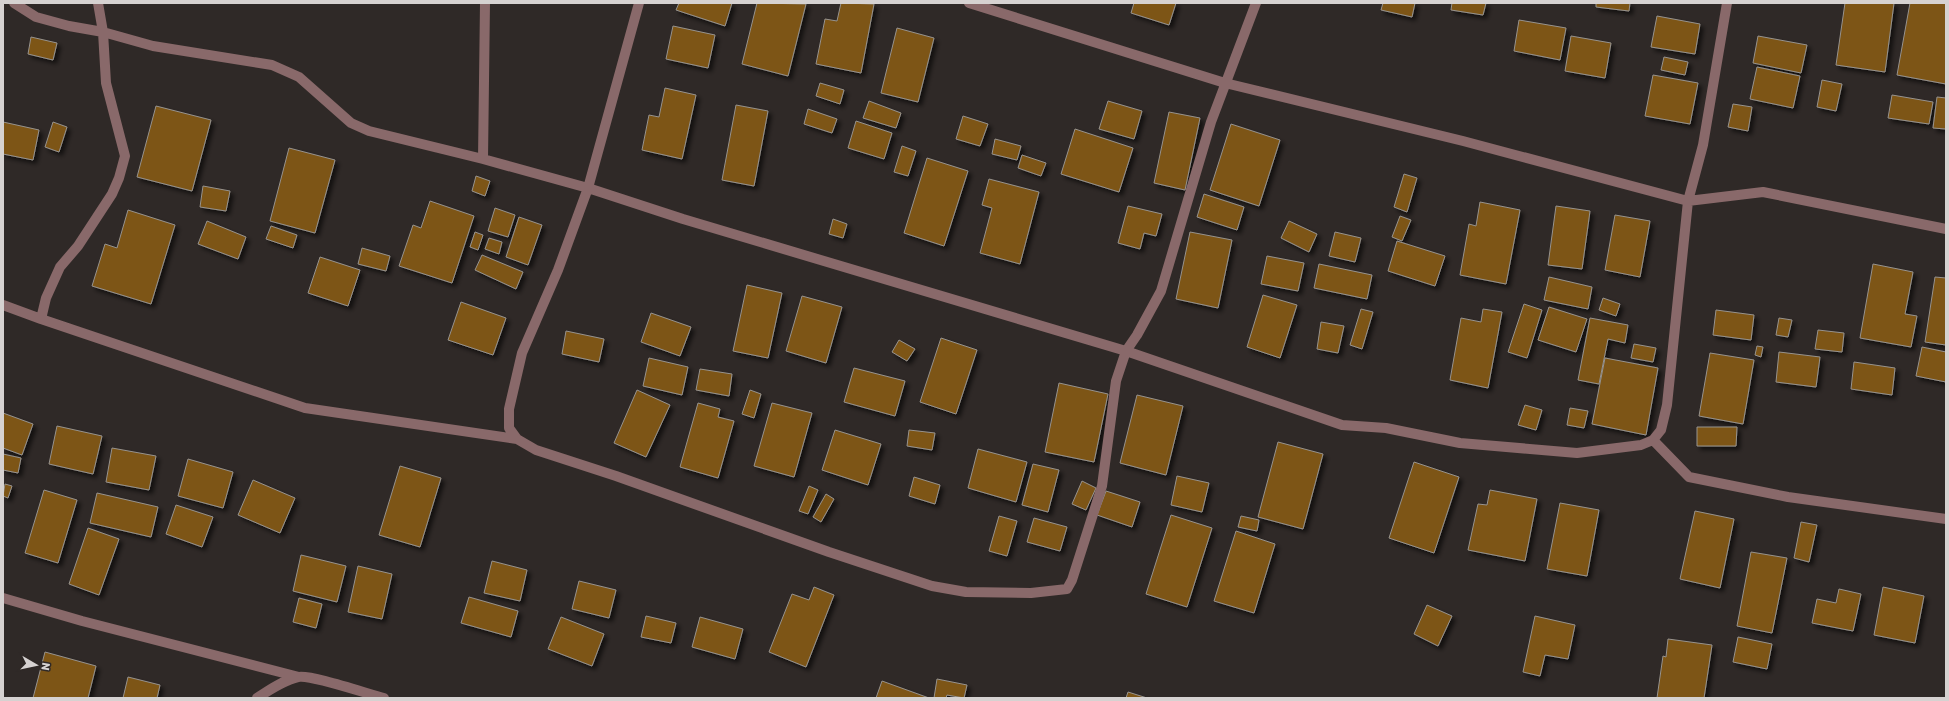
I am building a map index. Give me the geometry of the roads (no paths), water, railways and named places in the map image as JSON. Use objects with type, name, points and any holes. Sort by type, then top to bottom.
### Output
[{"type":"street","points":[[14,3],[36,17],[69,26],[103,32],[153,46],[272,66],[300,77],[351,123],[369,131],[483,159],[588,188],[683,219],[1126,351],[1342,425],[1386,428],[1460,443],[1577,453],[1641,445],[1653,440],[1660,430],[1667,405],[1688,201],[1703,145],[1727,3]]},
{"type":"street","points":[[41,319],[46,298],[60,267],[78,246],[112,194],[119,178],[125,156],[106,83],[103,32],[98,3]]},
{"type":"street","points":[[483,159],[485,3]]},
{"type":"street","points":[[517,439],[509,428],[509,409],[522,353],[561,264],[588,188],[639,3]]},
{"type":"street","points":[[969,3],[1225,83],[1463,141],[1688,201],[1763,192],[1946,229]]},
{"type":"street","points":[[3,305],[305,408],[517,439],[536,450],[616,476],[829,552],[932,586],[966,592],[1031,593],[1066,590],[1072,580],[1102,486],[1116,381],[1126,351],[1137,335],[1161,291],[1211,122],[1256,3]]},
{"type":"street","points":[[1653,440],[1689,477],[1788,497],[1946,519]]},
{"type":"street","points":[[3,598],[82,621],[320,680],[384,698]]},
{"type":"street","points":[[257,698],[299,676]]}]
